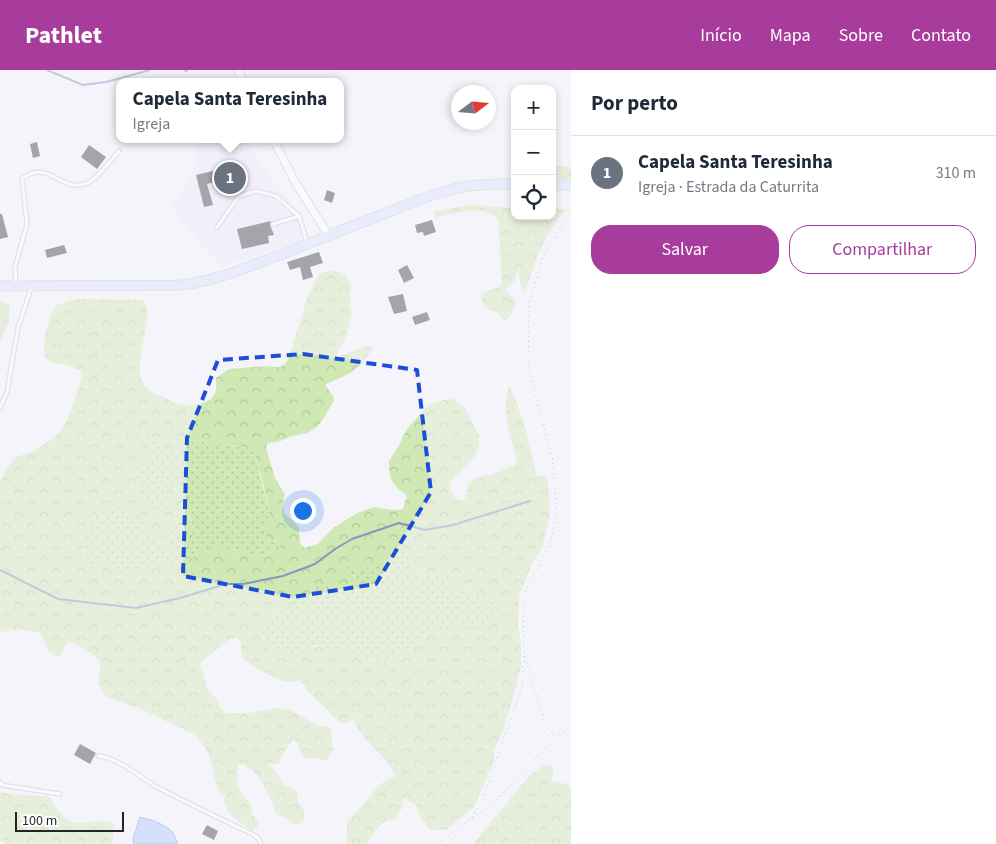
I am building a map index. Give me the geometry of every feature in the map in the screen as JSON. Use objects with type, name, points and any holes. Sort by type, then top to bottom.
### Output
[{"type":"main road","points":[[0,286],[195,284],[220,277],[308,245],[422,199],[450,190],[472,186],[511,184]]},
{"type":"main road","points":[[556,185],[571,185]]},
{"type":"street","points":[[275,143],[295,182],[329,236]]},
{"type":"lane","points":[[16,286],[15,267],[27,224],[22,178],[30,172],[40,171],[73,186],[86,184],[119,151]]},
{"type":"lane","points":[[217,227],[239,196],[256,191],[276,196],[299,216],[308,245]]},
{"type":"lane","points":[[273,224],[299,216]]},
{"type":"lane","points":[[0,408],[7,392],[18,328],[32,286]]},
{"type":"lane","points":[[98,756],[109,757],[180,799],[252,834],[258,838],[261,844]]},
{"type":"lane","points":[[0,782],[2,785],[60,794]]},
{"type":"path","points":[[472,818],[482,801],[522,687],[524,655],[523,614],[526,590],[550,542],[557,515],[552,458],[528,366],[530,304],[543,256],[571,211]]},
{"type":"path","points":[[524,655],[545,724],[556,737]]},
{"type":"path","points":[[436,844],[491,806],[556,737],[571,728]]},
{"type":"highlighted area","points":[[303,354],[417,370],[431,492],[376,584],[293,597],[183,576],[187,438],[218,360]]},
{"type":"shaded area","points":[[197,143],[247,143],[264,170],[302,215],[308,239],[222,267],[199,243],[171,207],[193,174]]},
{"type":"green space","points":[[556,165],[571,167],[571,179],[556,181]]},
{"type":"green space","points":[[471,205],[511,208],[511,220],[556,220],[556,209],[569,209],[561,216],[547,235],[525,290],[521,288],[517,271],[515,280],[505,290],[516,300],[513,312],[504,321],[498,313],[484,307],[481,298],[482,293],[499,287],[502,283],[498,219],[485,211],[477,210],[434,218],[435,211]]},
{"type":"green space","points":[[335,270],[346,275],[351,286],[350,303],[352,314],[345,339],[337,353],[338,357],[367,346],[371,346],[373,349],[359,366],[350,373],[325,385],[333,396],[334,401],[313,430],[267,444],[266,448],[275,478],[285,494],[283,502],[284,512],[299,528],[300,543],[304,548],[318,544],[333,528],[357,513],[374,507],[392,510],[403,509],[407,495],[397,488],[391,479],[389,461],[407,429],[428,405],[444,400],[454,399],[465,408],[479,436],[479,446],[475,456],[450,482],[450,489],[456,499],[464,500],[472,480],[499,472],[517,462],[506,415],[509,387],[512,390],[524,424],[536,473],[538,476],[546,476],[549,489],[550,516],[542,548],[533,562],[519,595],[518,625],[521,643],[521,667],[510,709],[494,749],[494,761],[474,807],[446,830],[430,830],[421,819],[416,805],[403,798],[403,806],[396,819],[382,824],[367,844],[347,844],[347,823],[379,785],[395,775],[391,768],[362,735],[353,719],[347,723],[340,723],[301,682],[284,681],[250,664],[243,658],[241,642],[236,637],[228,640],[200,663],[207,688],[217,700],[220,708],[226,713],[250,713],[278,708],[291,710],[315,724],[331,728],[333,751],[326,761],[316,758],[305,758],[300,753],[297,742],[293,740],[283,753],[279,764],[267,764],[276,771],[283,785],[297,790],[298,802],[303,809],[304,816],[302,822],[295,825],[286,818],[276,814],[267,791],[258,776],[252,770],[238,764],[237,777],[240,791],[252,805],[251,813],[258,822],[257,828],[251,830],[236,820],[226,807],[224,795],[218,790],[208,752],[197,736],[139,708],[106,697],[98,684],[100,666],[94,655],[68,642],[60,656],[56,657],[48,651],[41,634],[20,630],[0,633],[0,480],[15,457],[35,451],[59,433],[67,420],[82,378],[81,371],[54,363],[45,357],[44,343],[46,330],[56,305],[75,299],[143,300],[147,317],[140,366],[141,377],[145,386],[151,392],[179,405],[197,405],[208,401],[212,397],[216,390],[216,378],[229,369],[265,366],[279,367],[284,365],[288,360],[308,296],[320,273]],"holes":[[[138,431],[152,439],[166,453],[190,442],[198,441],[224,446],[247,447],[254,452],[269,511],[266,538],[268,542],[279,541],[280,548],[259,556],[244,552],[237,554],[219,547],[211,547],[195,557],[180,561],[166,568],[159,567],[148,572],[137,570],[122,574],[108,563],[88,565],[84,547],[85,539],[90,530],[88,526],[91,520],[116,502],[148,524],[150,527],[149,538],[161,549],[168,547],[170,527],[176,523],[179,525],[185,541],[192,539],[193,528],[184,488],[172,484],[166,488],[166,496],[176,508],[175,512],[156,512],[142,502],[135,468],[149,457],[152,450],[144,443],[132,443],[125,441],[123,438]],[[398,548],[409,551],[414,574],[434,573],[450,578],[456,588],[467,589],[479,596],[477,604],[483,608],[492,600],[496,600],[498,604],[497,612],[482,632],[456,625],[442,626],[429,633],[406,651],[385,660],[365,659],[318,647],[309,647],[306,650],[309,653],[308,657],[305,658],[297,657],[288,652],[270,651],[264,642],[262,626],[269,617],[278,610],[307,598],[315,586],[327,585],[340,592],[348,593],[358,581],[347,570],[347,566],[366,568],[380,565],[386,562]]]},
{"type":"green space","points":[[0,301],[10,305],[9,322],[0,341]]},
{"type":"green space","points":[[138,431],[152,439],[166,453],[190,442],[198,441],[224,446],[247,447],[254,452],[269,511],[269,522],[266,530],[268,542],[279,541],[280,548],[259,556],[244,552],[237,554],[219,547],[211,547],[195,557],[180,561],[166,568],[159,567],[148,572],[137,570],[122,574],[108,563],[88,565],[83,543],[90,530],[88,527],[91,520],[116,502],[127,506],[135,515],[148,523],[151,531],[168,547],[170,527],[176,523],[179,525],[183,538],[193,528],[184,488],[166,488],[166,496],[176,508],[175,512],[156,512],[142,502],[135,468],[149,457],[144,443],[125,441],[123,437]]},
{"type":"green space","points":[[398,548],[409,551],[414,574],[434,573],[451,578],[456,588],[467,589],[479,597],[477,604],[496,600],[498,604],[497,612],[482,633],[456,625],[436,629],[404,652],[396,654],[390,659],[382,660],[359,658],[316,645],[309,647],[307,650],[309,653],[308,657],[305,658],[297,657],[288,652],[270,651],[264,642],[262,626],[272,615],[307,597],[315,586],[327,585],[340,592],[356,578],[347,570],[347,566],[386,563]]},
{"type":"green space","points":[[544,765],[553,766],[552,781],[567,784],[571,789],[571,844],[473,844],[529,776]]},
{"type":"green space","points":[[0,792],[17,795],[49,796],[62,814],[75,823],[100,821],[113,823],[112,844],[4,844],[3,841],[0,841]]},
{"type":"water","points":[[140,817],[166,827],[173,833],[178,844],[134,844],[133,839]]},
{"type":"building","points":[[37,142],[40,156],[33,158],[30,144]]},
{"type":"building","points":[[89,145],[106,157],[97,169],[81,157]]},
{"type":"building","points":[[217,170],[218,175],[237,170],[240,181],[222,185],[221,180],[207,184],[213,205],[204,207],[196,175]]},
{"type":"building","points":[[327,190],[335,193],[332,203],[324,200]]},
{"type":"building","points":[[0,214],[2,214],[8,237],[0,239]]},
{"type":"building","points":[[432,220],[436,232],[424,236],[423,232],[417,233],[415,225]]},
{"type":"building","points":[[271,221],[270,225],[274,235],[268,236],[269,243],[242,249],[237,229]]},
{"type":"building","points":[[64,245],[67,253],[47,258],[45,250]]},
{"type":"building","points":[[319,252],[323,263],[310,267],[313,277],[303,280],[300,267],[290,270],[287,262]]},
{"type":"building","points":[[407,265],[414,278],[404,283],[398,270]]},
{"type":"building","points":[[403,294],[407,311],[394,314],[388,297]]},
{"type":"building","points":[[427,312],[430,320],[415,325],[412,317]]},
{"type":"building","points":[[80,744],[96,753],[90,764],[74,755]]},
{"type":"building","points":[[207,825],[218,831],[214,840],[202,834]]},
{"type":"waterway","points":[[47,70],[83,85],[116,79]]},
{"type":"waterway","points":[[121,78],[150,70]]},
{"type":"waterway","points":[[0,570],[58,599],[136,608],[180,598],[226,584],[243,584],[283,576],[315,564],[352,539],[399,523],[425,530],[453,525],[530,501]]},
{"type":"place","name":"Capela Santa Teresinha","points":[[230,178]]}]
